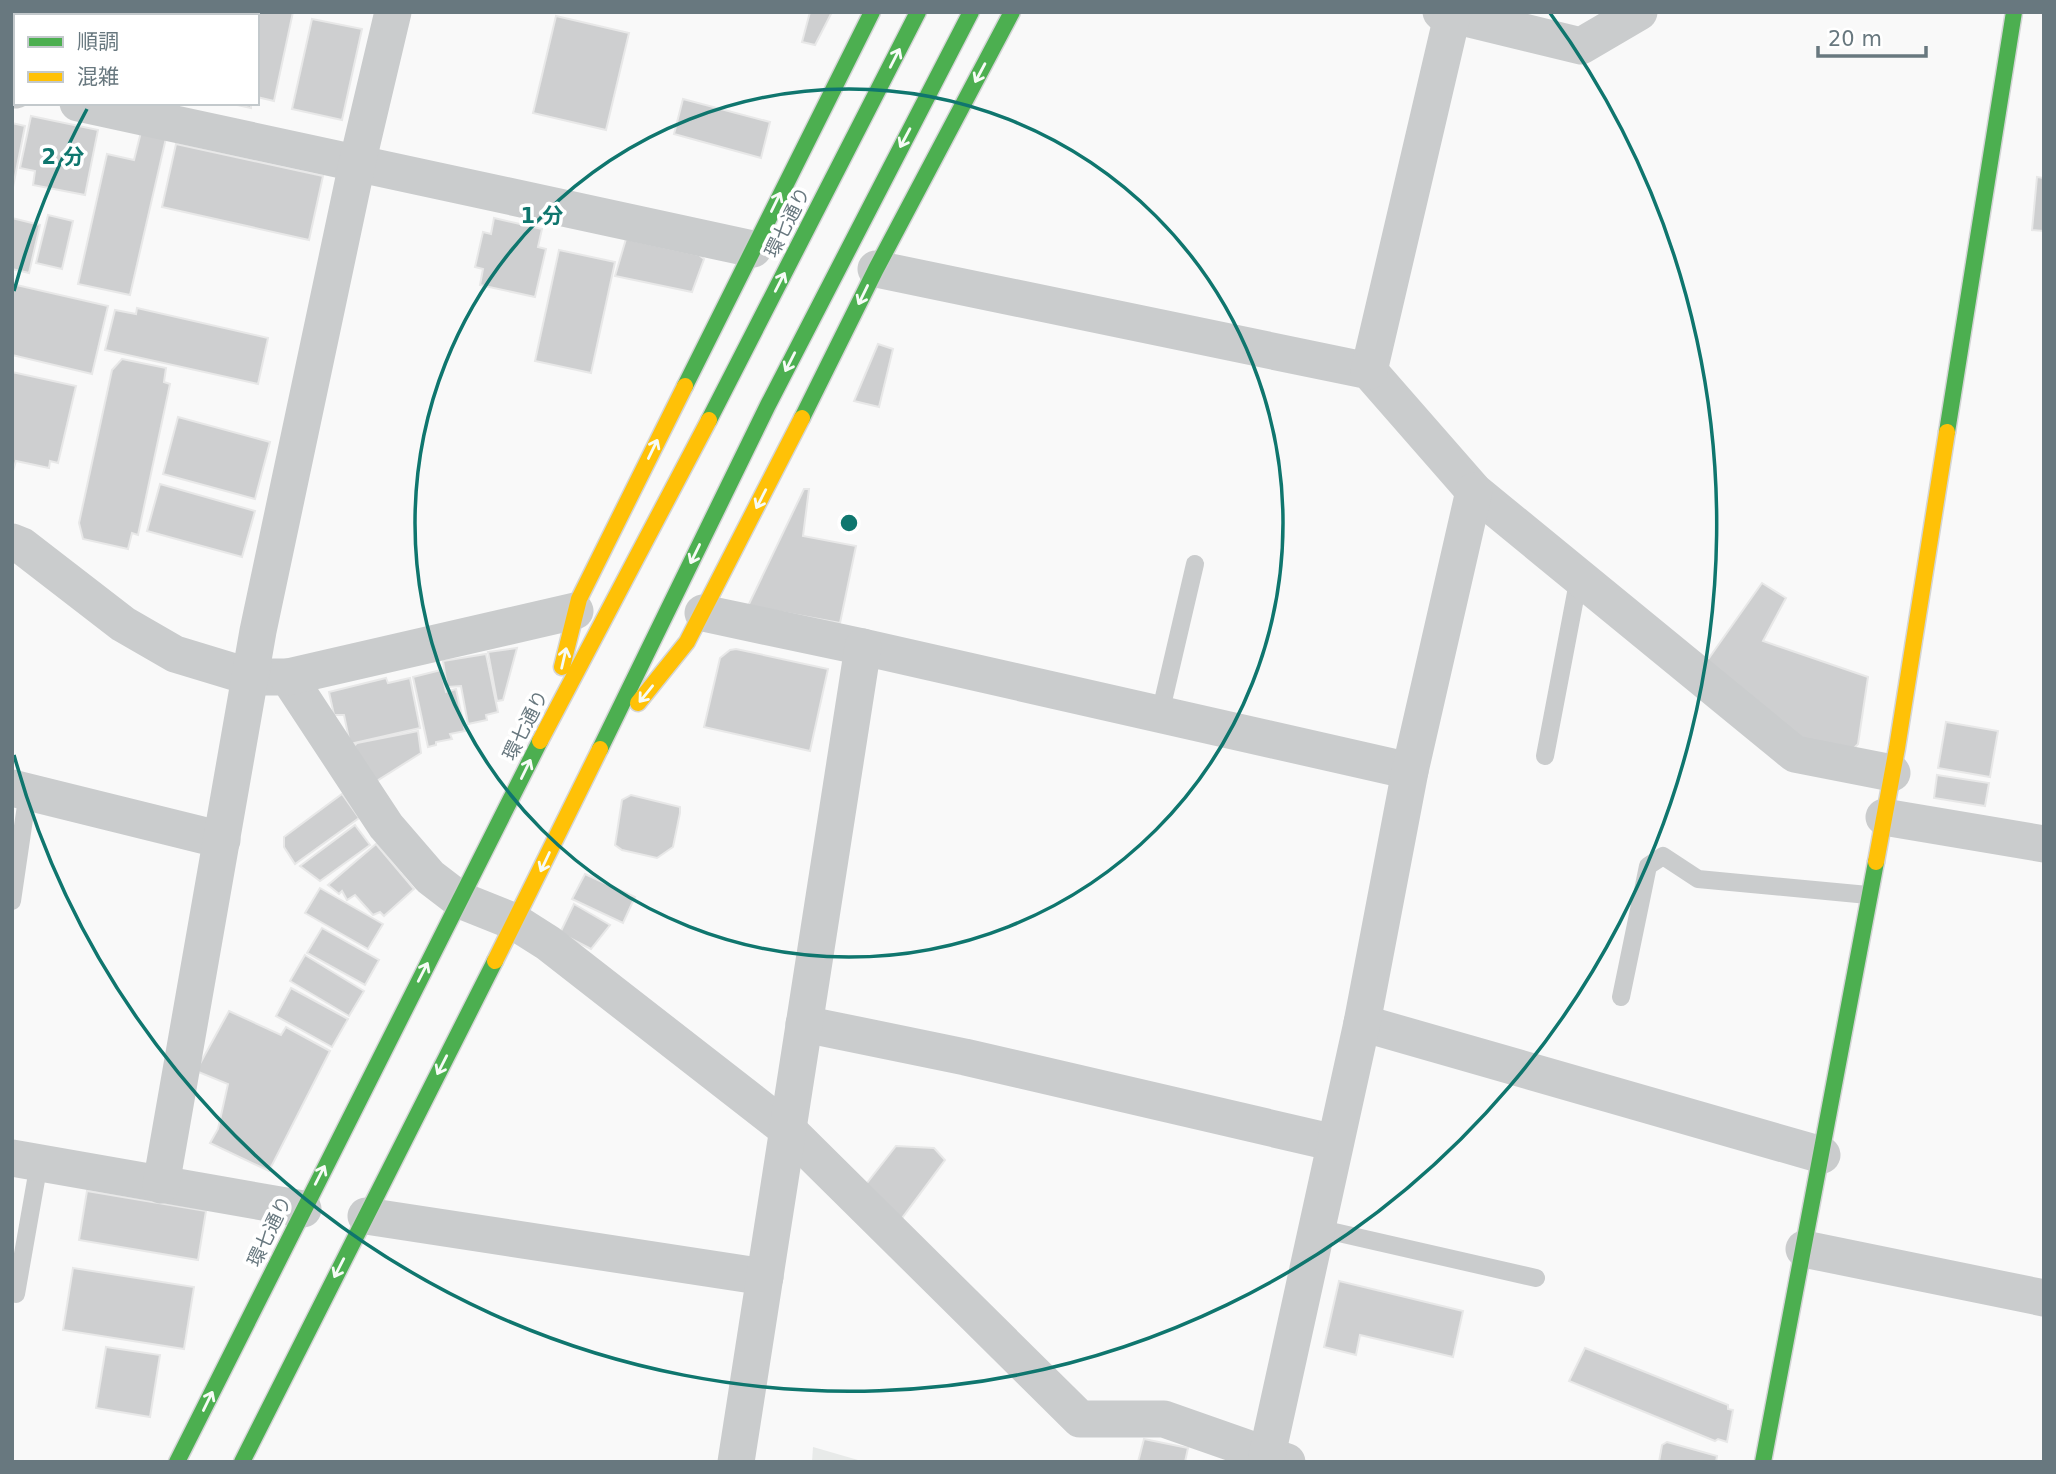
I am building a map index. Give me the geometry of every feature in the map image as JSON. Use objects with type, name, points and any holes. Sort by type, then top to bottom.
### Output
[{"type":"main road","points":[[548,724],[579,599],[872,12]]},
{"type":"main road","name":"環七通り","points":[[177,1462],[548,724],[726,387],[919,12]]},
{"type":"main road","points":[[242,1462],[514,922],[768,405],[971,12]]},
{"type":"main road","points":[[595,756],[687,642],[876,269],[1012,12]]},
{"type":"main road","points":[[1763,1462],[1892,773],[2014,12]]},
{"type":"street","points":[[161,1185],[258,631],[356,164],[393,12]]},
{"type":"street","points":[[1369,371],[1449,13],[1581,46],[1639,12]]},
{"type":"street","points":[[87,105],[752,249]]},
{"type":"street","points":[[876,269],[1369,371],[1474,491],[1795,754],[1892,773]]},
{"type":"street","points":[[288,677],[386,826],[430,877],[460,900],[514,922],[548,943],[788,1130],[1080,1419],[1164,1419],[1277,1458],[1317,1227],[1362,1023],[1410,771],[1474,491]]},
{"type":"street","points":[[12,542],[22,546],[123,624],[175,654],[251,677],[288,677],[575,611]]},
{"type":"street","points":[[703,613],[1410,771]]},
{"type":"street","points":[[736,1462],[863,647]]},
{"type":"street","points":[[20,790],[222,840]]},
{"type":"street","points":[[1884,817],[2044,844]]},
{"type":"street","points":[[1362,1023],[1822,1155]]},
{"type":"street","points":[[804,1024],[965,1057],[1335,1143]]},
{"type":"street","points":[[26,1161],[303,1209]]},
{"type":"street","points":[[366,1216],[765,1277]]},
{"type":"street","points":[[1804,1249],[2044,1298]]},
{"type":"lane","points":[[1160,714],[1195,564]]},
{"type":"lane","points":[[1545,756],[1579,577]]},
{"type":"lane","points":[[12,901],[20,790]]},
{"type":"lane","points":[[1621,997],[1648,866],[1663,856],[1698,879],[1868,895]]},
{"type":"lane","points":[[16,1294],[26,1161]]},
{"type":"lane","points":[[1317,1227],[1536,1278]]},
{"type":"shaded area","points":[[813,1447],[865,1462],[812,1462]]},
{"type":"building","points":[[38,12],[83,12],[82,14]]},
{"type":"building","points":[[93,12],[137,12],[136,14]]},
{"type":"building","points":[[169,12],[228,12],[228,14]]},
{"type":"building","points":[[293,12],[274,101],[259,97],[259,14],[236,14]]},
{"type":"building","points":[[810,12],[832,12],[815,45],[802,42]]},
{"type":"building","points":[[12,16],[14,58],[12,57]]},
{"type":"building","points":[[556,16],[629,33],[606,130],[533,113]]},
{"type":"building","points":[[312,19],[362,29],[342,120],[292,109]]},
{"type":"building","points":[[683,99],[770,122],[761,158],[674,134]]},
{"type":"building","points":[[31,116],[98,130],[85,195],[33,185],[35,171],[20,168]]},
{"type":"building","points":[[12,123],[25,126],[13,187],[12,187]]},
{"type":"building","points":[[141,132],[166,138],[130,295],[78,284],[107,154],[134,160]]},
{"type":"building","points":[[176,144],[323,176],[309,240],[162,207]]},
{"type":"building","points":[[2037,177],[2044,178],[2044,231],[2032,230]]},
{"type":"building","points":[[48,215],[73,221],[62,269],[36,263]]},
{"type":"building","points":[[12,218],[40,225],[29,273],[12,269]]},
{"type":"building","points":[[494,218],[542,229],[538,247],[546,249],[535,297],[480,285],[483,269],[475,267],[483,232],[491,234]]},
{"type":"building","points":[[626,239],[699,255],[704,259],[692,292],[615,276]]},
{"type":"building","points":[[559,250],[615,262],[591,373],[535,361]]},
{"type":"building","points":[[12,284],[108,306],[92,374],[12,355]]},
{"type":"building","points":[[137,308],[268,338],[258,384],[105,350],[115,310],[136,314]]},
{"type":"building","points":[[878,344],[893,349],[879,407],[854,401]]},
{"type":"building","points":[[122,359],[166,368],[164,382],[170,384],[138,535],[132,533],[128,549],[83,539],[79,523],[112,370]]},
{"type":"building","points":[[12,372],[76,386],[58,463],[50,461],[49,468],[16,461],[12,474]]},
{"type":"building","points":[[178,417],[270,442],[255,499],[163,474]]},
{"type":"building","points":[[160,484],[255,511],[242,557],[147,531]]},
{"type":"building","points":[[804,489],[809,489],[803,536],[856,546],[840,623],[748,606]]},
{"type":"building","points":[[1762,583],[1786,598],[1763,641],[1868,677],[1858,744],[1851,751],[1796,739],[1702,668]]},
{"type":"building","points":[[517,648],[503,700],[497,701],[488,652]]},
{"type":"building","points":[[736,649],[828,669],[810,751],[704,727],[720,658]]},
{"type":"building","points":[[486,654],[498,712],[486,715],[487,720],[468,724],[461,686],[447,687],[443,661]]},
{"type":"building","points":[[441,670],[446,692],[456,689],[465,731],[450,734],[452,739],[436,742],[436,745],[428,747],[413,677]]},
{"type":"building","points":[[386,678],[388,683],[410,678],[420,728],[350,744],[344,715],[334,715],[329,692]]},
{"type":"building","points":[[1946,722],[1998,731],[1990,777],[1938,768]]},
{"type":"building","points":[[418,731],[421,753],[375,782],[354,746],[357,743]]},
{"type":"building","points":[[1937,775],[1989,783],[1985,806],[1934,798]]},
{"type":"building","points":[[342,794],[359,818],[295,864],[284,847],[284,837]]},
{"type":"building","points":[[631,795],[680,807],[673,847],[657,858],[622,850],[615,845],[622,800]]},
{"type":"building","points":[[355,825],[370,845],[320,881],[300,866]]},
{"type":"building","points":[[376,844],[414,889],[384,916],[380,912],[373,915],[355,895],[347,900],[342,891],[339,894],[328,885]]},
{"type":"building","points":[[585,874],[635,897],[623,923],[572,899]]},
{"type":"building","points":[[320,888],[383,924],[368,949],[305,913]]},
{"type":"building","points":[[574,904],[610,925],[591,949],[560,933]]},
{"type":"building","points":[[322,928],[379,960],[365,985],[307,953]]},
{"type":"building","points":[[305,955],[364,991],[349,1016],[290,981]]},
{"type":"building","points":[[291,988],[348,1019],[332,1047],[276,1016]]},
{"type":"building","points":[[229,1011],[281,1035],[286,1027],[330,1051],[269,1171],[210,1143],[218,1129],[228,1084],[196,1071]]},
{"type":"building","points":[[896,1146],[934,1148],[945,1160],[899,1222],[860,1192]]},
{"type":"building","points":[[87,1191],[206,1211],[198,1260],[79,1240]]},
{"type":"building","points":[[73,1268],[194,1287],[184,1349],[63,1330]]},
{"type":"building","points":[[1339,1281],[1463,1311],[1453,1357],[1360,1335],[1356,1355],[1324,1347]]},
{"type":"building","points":[[106,1347],[160,1355],[150,1417],[96,1408]]},
{"type":"building","points":[[1585,1348],[1728,1405],[1728,1409],[1733,1410],[1727,1442],[1718,1439],[1715,1441],[1569,1381]]},
{"type":"building","points":[[1144,1439],[1188,1448],[1185,1462],[1138,1462]]},
{"type":"building","points":[[1667,1442],[1717,1456],[1716,1462],[1659,1462],[1662,1445]]},
{"type":"traffic: fast","points":[[685,386],[872,12]]},
{"type":"traffic: fast","points":[[709,420],[918,12]]},
{"type":"traffic: fast","points":[[600,749],[768,405],[971,12]]},
{"type":"traffic: fast","points":[[802,418],[876,269],[1012,12]]},
{"type":"traffic: fast","points":[[1947,432],[2014,12]]},
{"type":"traffic: fast","points":[[177,1462],[540,741]]},
{"type":"traffic: fast","points":[[1763,1462],[1876,862]]},
{"type":"traffic: fast","points":[[242,1462],[495,961]]},
{"type":"traffic: slow","points":[[562,667],[579,599],[685,386]]},
{"type":"traffic: slow","points":[[638,703],[687,642],[802,418]]},
{"type":"traffic: slow","points":[[540,741],[709,420]]},
{"type":"traffic: slow","points":[[1876,862],[1897,748],[1947,432]]},
{"type":"traffic: slow","points":[[495,961],[600,749]]}]
